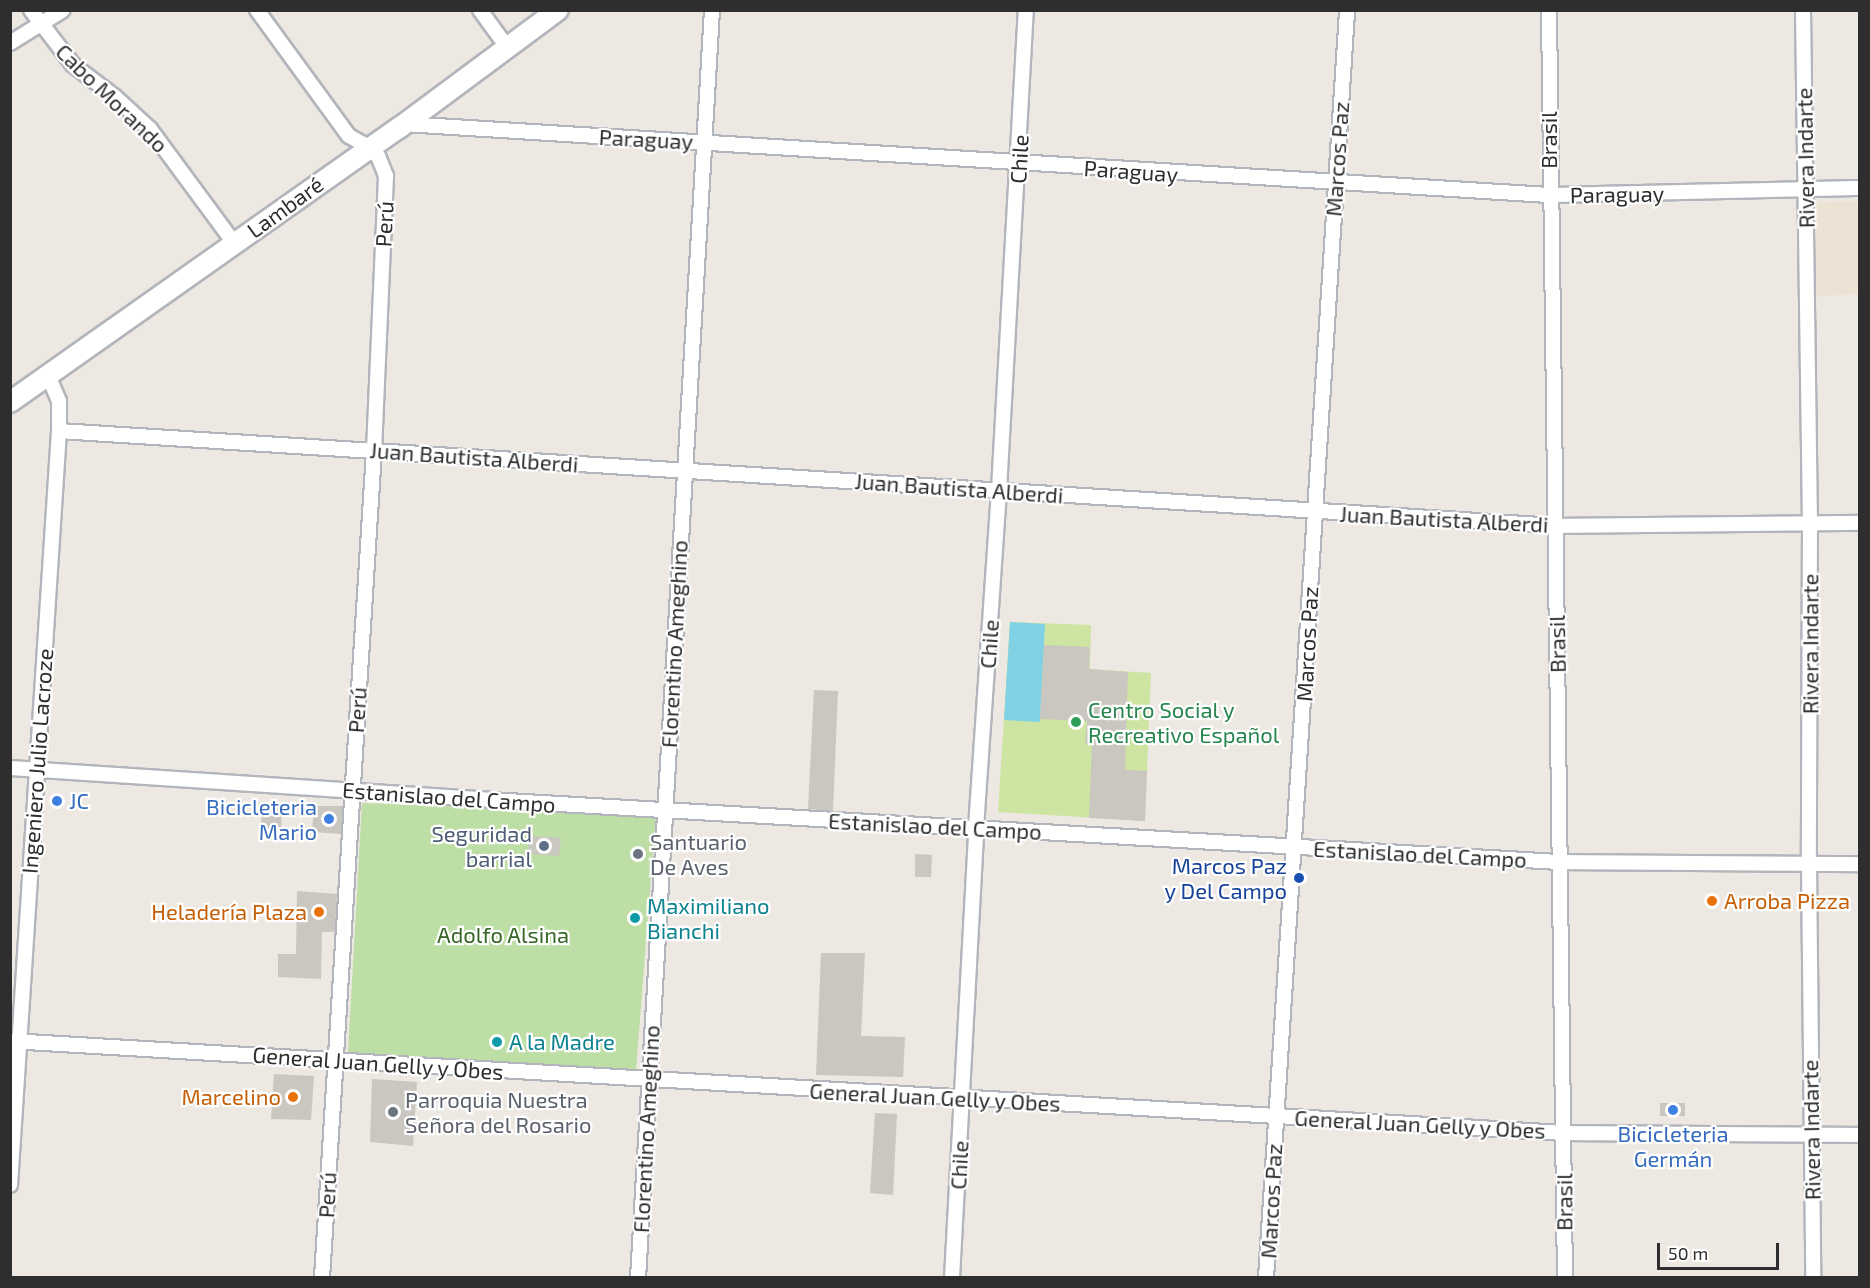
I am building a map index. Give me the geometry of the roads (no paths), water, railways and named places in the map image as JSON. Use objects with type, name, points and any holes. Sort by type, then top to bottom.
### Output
[{"type":"street","name":"Cabo Morando","points":[[31,10],[73,65],[123,104],[150,129],[234,243]]},
{"type":"street","points":[[10,43],[63,10]]},
{"type":"street","points":[[257,10],[349,136],[369,147]]},
{"type":"street","points":[[480,10],[507,47]]},
{"type":"street","name":"Lambaré","points":[[10,402],[404,124],[558,10]]},
{"type":"street","name":"Florentino Ameghino","points":[[638,1278],[712,10]]},
{"type":"street","name":"Chile","points":[[952,1278],[976,828],[1019,164],[1026,10]]},
{"type":"street","name":"Marcos Paz","points":[[1266,1278],[1347,10]]},
{"type":"street","name":"Brasil","points":[[1549,10],[1549,195],[1556,526],[1565,1278]]},
{"type":"street","name":"Rivera Indarte","points":[[1803,10],[1810,523],[1809,865],[1813,1278]]},
{"type":"street","name":"Paraguay","points":[[404,124],[1019,164],[1549,195],[1860,188]]},
{"type":"street","name":"Perú","points":[[322,1278],[374,451],[386,176],[382,162],[369,147]]},
{"type":"street","name":"Ingeniero Julio Lacroze","points":[[10,1185],[15,1041],[59,430],[59,401],[48,375]]},
{"type":"street","name":"Juan Bautista Alberdi","points":[[59,430],[1556,526],[1860,523]]},
{"type":"street","name":"Estanislao del Campo","points":[[10,768],[351,791],[1559,862],[1860,864]]},
{"type":"street","name":"General Juan Gelly y Obes","points":[[15,1041],[1564,1133],[1860,1135]]},
{"type":"water","points":[[1010,622],[1045,624],[1040,722],[1004,720]]},
{"type":"place","name":"Centro Social y Recreativo Español","points":[[1076,722]]},
{"type":"place","name":"JC","points":[[57,801]]},
{"type":"place","name":"Bicicleteria Mario","points":[[329,819]]},
{"type":"place","name":"Seguridad barrial","points":[[544,846]]},
{"type":"place","name":"Santuario De Aves","points":[[638,854]]},
{"type":"place","name":"Marcos Paz y Del Campo","points":[[1299,878]]},
{"type":"place","name":"Arroba Pizza","points":[[1712,901]]},
{"type":"place","name":"Heladería Plaza","points":[[319,912]]},
{"type":"place","name":"Maximiliano Bianchi","points":[[635,918]]},
{"type":"place","name":"A la Madre","points":[[497,1042]]},
{"type":"place","name":"Marcelino","points":[[293,1097]]},
{"type":"place","name":"Bicicleteria Germán","points":[[1673,1110]]},
{"type":"place","name":"Parroquia Nuestra Señora del Rosario","points":[[393,1112]]},
{"type":"park label","name":"Adolfo Alsina","points":[[503,935]]}]
